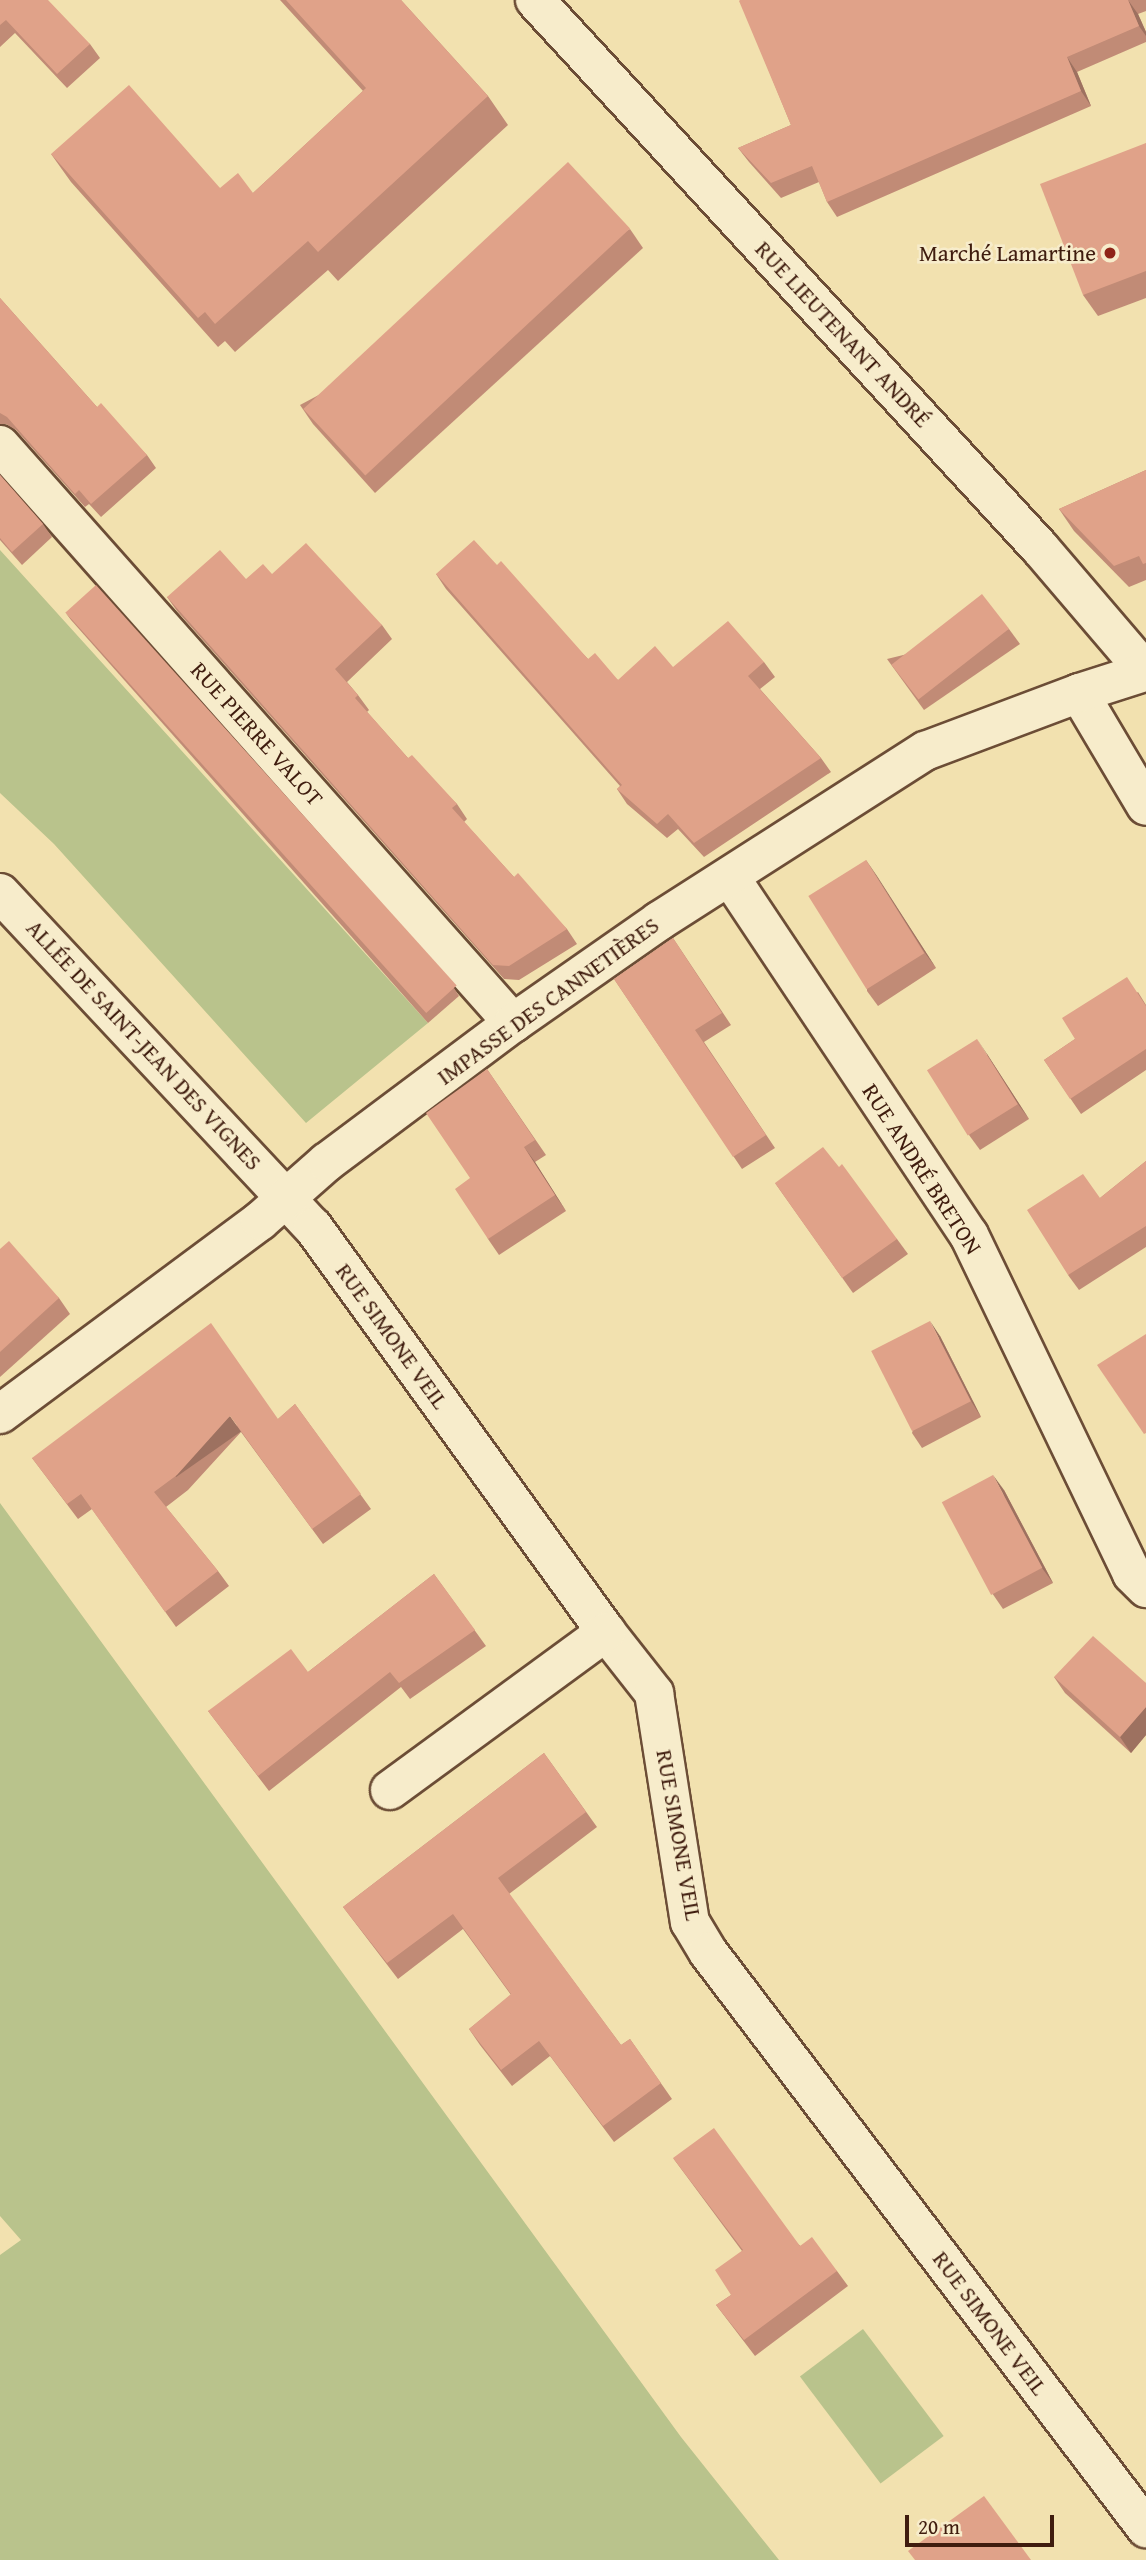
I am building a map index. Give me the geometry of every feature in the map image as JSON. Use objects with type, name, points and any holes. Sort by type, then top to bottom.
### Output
[{"type":"street","name":"RUE LIEUTENANT ANDRÉ","points":[[535,0],[1041,548],[1146,672]]},
{"type":"street","name":"RUE PIERRE VALOT","points":[[0,445],[513,1023]]},
{"type":"street","name":"IMPASSE DES CANNETIÈRES","points":[[0,1414],[260,1221],[327,1162],[513,1023],[659,921],[925,751],[1079,693],[1146,672]]},
{"type":"street","points":[[1079,693],[1146,806]]},
{"type":"street","name":"RUE ANDRÉ BRETON","points":[[730,877],[968,1235],[1132,1574],[1146,1588]]},
{"type":"street","name":"ALLÉE DE SAINT-JEAN DES VIGNES","points":[[0,893],[287,1198]]},
{"type":"street","name":"RUE SIMONE VEIL","points":[[287,1198],[322,1238],[606,1632],[654,1693],[690,1922],[708,1952],[1146,2528]]},
{"type":"street","points":[[390,1790],[606,1632]]},
{"type":"green space","points":[[0,550],[428,1023],[306,1123],[54,844],[0,793]]},
{"type":"green space","points":[[0,1503],[681,2437],[779,2560],[0,2560],[0,2255],[21,2240],[0,2216]]},
{"type":"green space","points":[[863,2329],[944,2436],[881,2484],[800,2377]]},
{"type":"building","points":[[0,0],[48,0],[90,44],[57,74],[6,20],[0,25]]},
{"type":"building","points":[[286,0],[401,0],[488,96],[318,252],[308,241],[215,324],[205,312],[198,318],[51,154],[129,85],[220,188],[238,173],[253,193],[366,88]]},
{"type":"building","points":[[740,0],[1128,0],[1139,26],[1067,57],[1081,91],[827,202],[812,166],[771,183],[738,148],[791,125]]},
{"type":"building","name":"Marché Lamartine","points":[[1146,143],[1146,271],[1083,295],[1040,184]]},
{"type":"building","points":[[568,162],[630,229],[365,475],[303,409]]},
{"type":"building","points":[[0,298],[97,407],[101,403],[147,455],[91,504],[79,490],[75,494],[7,417],[0,413]]},
{"type":"building","points":[[1146,470],[1146,563],[1143,564],[1139,556],[1114,566],[1059,509]]},
{"type":"building","points":[[0,475],[43,524],[12,552],[0,538]]},
{"type":"building","points":[[474,540],[497,565],[501,561],[588,659],[595,653],[618,680],[655,646],[673,667],[728,621],[764,662],[748,676],[821,758],[694,843],[668,814],[657,824],[617,789],[622,785],[436,574]]},
{"type":"building","points":[[306,543],[382,625],[335,669],[358,695],[355,698],[408,758],[412,755],[457,804],[452,808],[514,877],[518,873],[567,929],[509,966],[493,965],[167,597],[220,550],[246,579],[263,564],[272,574]]},
{"type":"building","points":[[96,585],[457,986],[426,1013],[66,612]]},
{"type":"building","points":[[982,594],[1009,629],[918,699],[891,665]]},
{"type":"building","points":[[866,860],[924,953],[867,989],[808,896]]},
{"type":"building","points":[[673,938],[722,1013],[695,1030],[766,1135],[733,1157],[614,979]]},
{"type":"building","points":[[1127,977],[1146,1006],[1146,1049],[1070,1099],[1044,1060],[1075,1039],[1062,1018]]},
{"type":"building","points":[[977,1039],[1018,1104],[968,1136],[927,1070]]},
{"type":"building","points":[[487,1069],[535,1140],[524,1147],[555,1195],[488,1239],[455,1189],[470,1178],[426,1113]]},
{"type":"building","points":[[823,1147],[839,1167],[842,1164],[897,1239],[842,1278],[775,1183]]},
{"type":"building","points":[[1146,1161],[1146,1226],[1068,1275],[1027,1210],[1083,1174],[1100,1198]]},
{"type":"building","points":[[9,1241],[59,1298],[0,1352],[0,1249]]},
{"type":"building","points":[[930,1321],[971,1401],[912,1431],[871,1351]]},
{"type":"building","points":[[211,1323],[278,1419],[295,1404],[361,1494],[312,1529],[230,1416],[177,1475],[154,1492],[218,1571],[165,1612],[81,1494],[67,1504],[32,1458]]},
{"type":"building","points":[[1146,1334],[1146,1433],[1144,1434],[1097,1365]]},
{"type":"building","points":[[993,1475],[1042,1568],[991,1595],[942,1502]]},
{"type":"building","points":[[434,1574],[475,1630],[399,1683],[390,1672],[258,1776],[208,1711],[291,1649],[308,1672]]},
{"type":"building","points":[[1093,1636],[1146,1683],[1146,1707],[1120,1737],[1054,1677]]},
{"type":"building","points":[[544,1753],[586,1812],[498,1878],[621,2045],[630,2039],[661,2083],[603,2126],[539,2041],[501,2070],[469,2029],[511,1994],[453,1914],[387,1963],[343,1907]]},
{"type":"building","points":[[714,2128],[800,2246],[812,2237],[837,2271],[744,2340],[716,2305],[731,2295],[715,2270],[743,2250],[673,2158]]},
{"type":"building","points":[[984,2496],[1031,2560],[915,2560],[908,2551]]},
{"type":"place","name":"Marché Lamartine","points":[[1110,253]]}]
